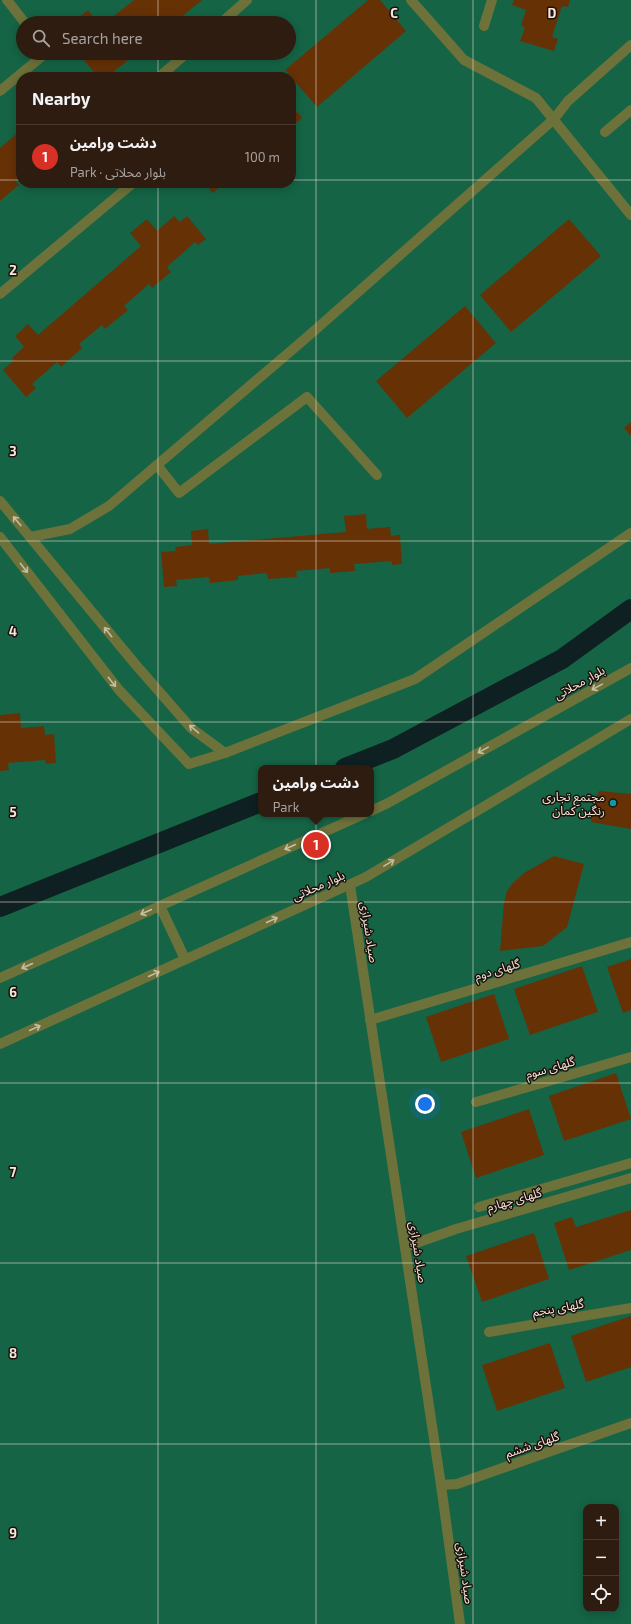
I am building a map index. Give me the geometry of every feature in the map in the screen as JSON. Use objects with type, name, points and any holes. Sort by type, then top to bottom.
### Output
[{"type":"street","points":[[7,0],[20,16]]},
{"type":"street","points":[[229,16],[247,0]]},
{"type":"street","points":[[411,0],[464,60],[536,98],[631,215]]},
{"type":"street","points":[[484,26],[492,0]]},
{"type":"street","points":[[30,537],[70,529],[109,506],[306,338],[554,120],[568,101],[631,45]]},
{"type":"street","points":[[23,72],[38,60]]},
{"type":"street","points":[[165,72],[179,60]]},
{"type":"street","points":[[0,91],[16,78]]},
{"type":"street","points":[[605,132],[631,110]]},
{"type":"street","points":[[0,294],[128,188]]},
{"type":"street","points":[[157,465],[179,493],[307,397],[377,475]]},
{"type":"street","points":[[0,501],[136,665],[191,728],[225,753]]},
{"type":"street","points":[[0,537],[119,690],[189,764],[225,753],[415,679],[631,533]]},
{"type":"street","name":"بلوار محلاتی","points":[[374,810],[631,668]]},
{"type":"street","name":"بلوار محلاتی","points":[[0,1044],[350,885],[631,719]]},
{"type":"street","points":[[0,978],[357,817]]},
{"type":"street","name":"صیاد شیرازی","points":[[350,885],[441,1485],[460,1624]]},
{"type":"street","points":[[160,906],[185,959]]},
{"type":"street","name":"گلهای دوم","points":[[370,1020],[631,942]]},
{"type":"street","name":"گلهای سوم","points":[[476,1102],[631,1057]]},
{"type":"street","points":[[479,1207],[631,1163]]},
{"type":"street","name":"گلهای چهارم","points":[[404,1247],[456,1229],[631,1178]]},
{"type":"street","name":"گلهای پنجم","points":[[489,1332],[631,1308]]},
{"type":"street","name":"گلهای ششم","points":[[441,1485],[457,1484],[631,1422]]},
{"type":"green space","points":[[0,0],[631,0],[631,1624],[0,1624]]},
{"type":"building","points":[[134,0],[202,0],[183,16],[114,16]]},
{"type":"building","points":[[368,0],[380,0],[406,31],[317,107],[296,83],[296,72],[287,72],[285,70]]},
{"type":"building","points":[[514,0],[570,0],[568,7],[562,6],[552,37],[558,39],[554,51],[520,41],[525,27],[521,26],[526,10],[512,5]]},
{"type":"building","points":[[88,10],[93,16],[81,16]]},
{"type":"building","points":[[84,60],[128,60],[113,72],[94,72]]},
{"type":"building","points":[[296,111],[302,118],[296,123]]},
{"type":"building","points":[[16,134],[16,188],[0,201],[0,148]]},
{"type":"building","points":[[208,188],[218,188],[213,193]]},
{"type":"building","points":[[174,216],[180,222],[187,216],[206,239],[198,245],[195,242],[167,267],[171,272],[152,288],[149,284],[124,306],[128,310],[105,329],[102,325],[79,344],[82,348],[61,367],[57,362],[32,384],[36,388],[26,397],[3,370],[14,360],[12,358],[24,347],[15,336],[28,324],[38,335],[141,246],[130,233],[147,219],[157,231]]},
{"type":"building","points":[[569,219],[601,256],[511,332],[480,295]]},
{"type":"building","points":[[465,306],[496,343],[407,418],[376,381]]},
{"type":"building","points":[[631,422],[631,436],[624,428]]},
{"type":"building","points":[[366,514],[367,529],[390,527],[391,536],[400,535],[402,564],[392,565],[392,561],[354,564],[355,571],[330,573],[330,568],[296,571],[297,577],[268,579],[267,573],[238,576],[238,580],[210,583],[209,577],[176,580],[177,586],[164,587],[161,552],[176,551],[175,547],[192,545],[191,531],[208,529],[209,544],[346,532],[344,516]]},
{"type":"building","points":[[20,713],[21,728],[44,726],[45,735],[54,734],[56,763],[46,764],[45,760],[8,763],[9,770],[0,771],[0,715]]},
{"type":"building","name":"مجتمع تجاری رنگین کمان","points":[[599,791],[631,794],[631,829],[591,822],[592,811]]},
{"type":"building","points":[[554,856],[584,864],[567,927],[543,946],[500,951],[504,903],[507,891],[524,873]]},
{"type":"building","points":[[631,959],[631,1010],[623,1013],[607,967]]},
{"type":"building","points":[[582,966],[598,1012],[530,1035],[514,989]]},
{"type":"building","points":[[494,994],[509,1039],[441,1062],[426,1017]]},
{"type":"building","points":[[616,1073],[631,1119],[564,1141],[549,1096]]},
{"type":"building","points":[[529,1109],[544,1155],[476,1178],[461,1132]]},
{"type":"building","points":[[631,1210],[631,1250],[569,1270],[554,1223],[572,1217],[576,1227]]},
{"type":"building","points":[[534,1233],[549,1279],[482,1302],[466,1256]]},
{"type":"building","points":[[631,1316],[631,1367],[586,1382],[571,1336]]},
{"type":"building","points":[[550,1343],[565,1388],[497,1411],[482,1365]]},
{"type":"waterway","points":[[353,765],[393,749],[562,659],[631,609]]},
{"type":"waterway","points":[[0,907],[258,803]]},
{"type":"place","name":"مجتمع تجاری رنگین کمان","points":[[613,803]]},
{"type":"place","name":"دشت ورامین","points":[[316,845]]}]
